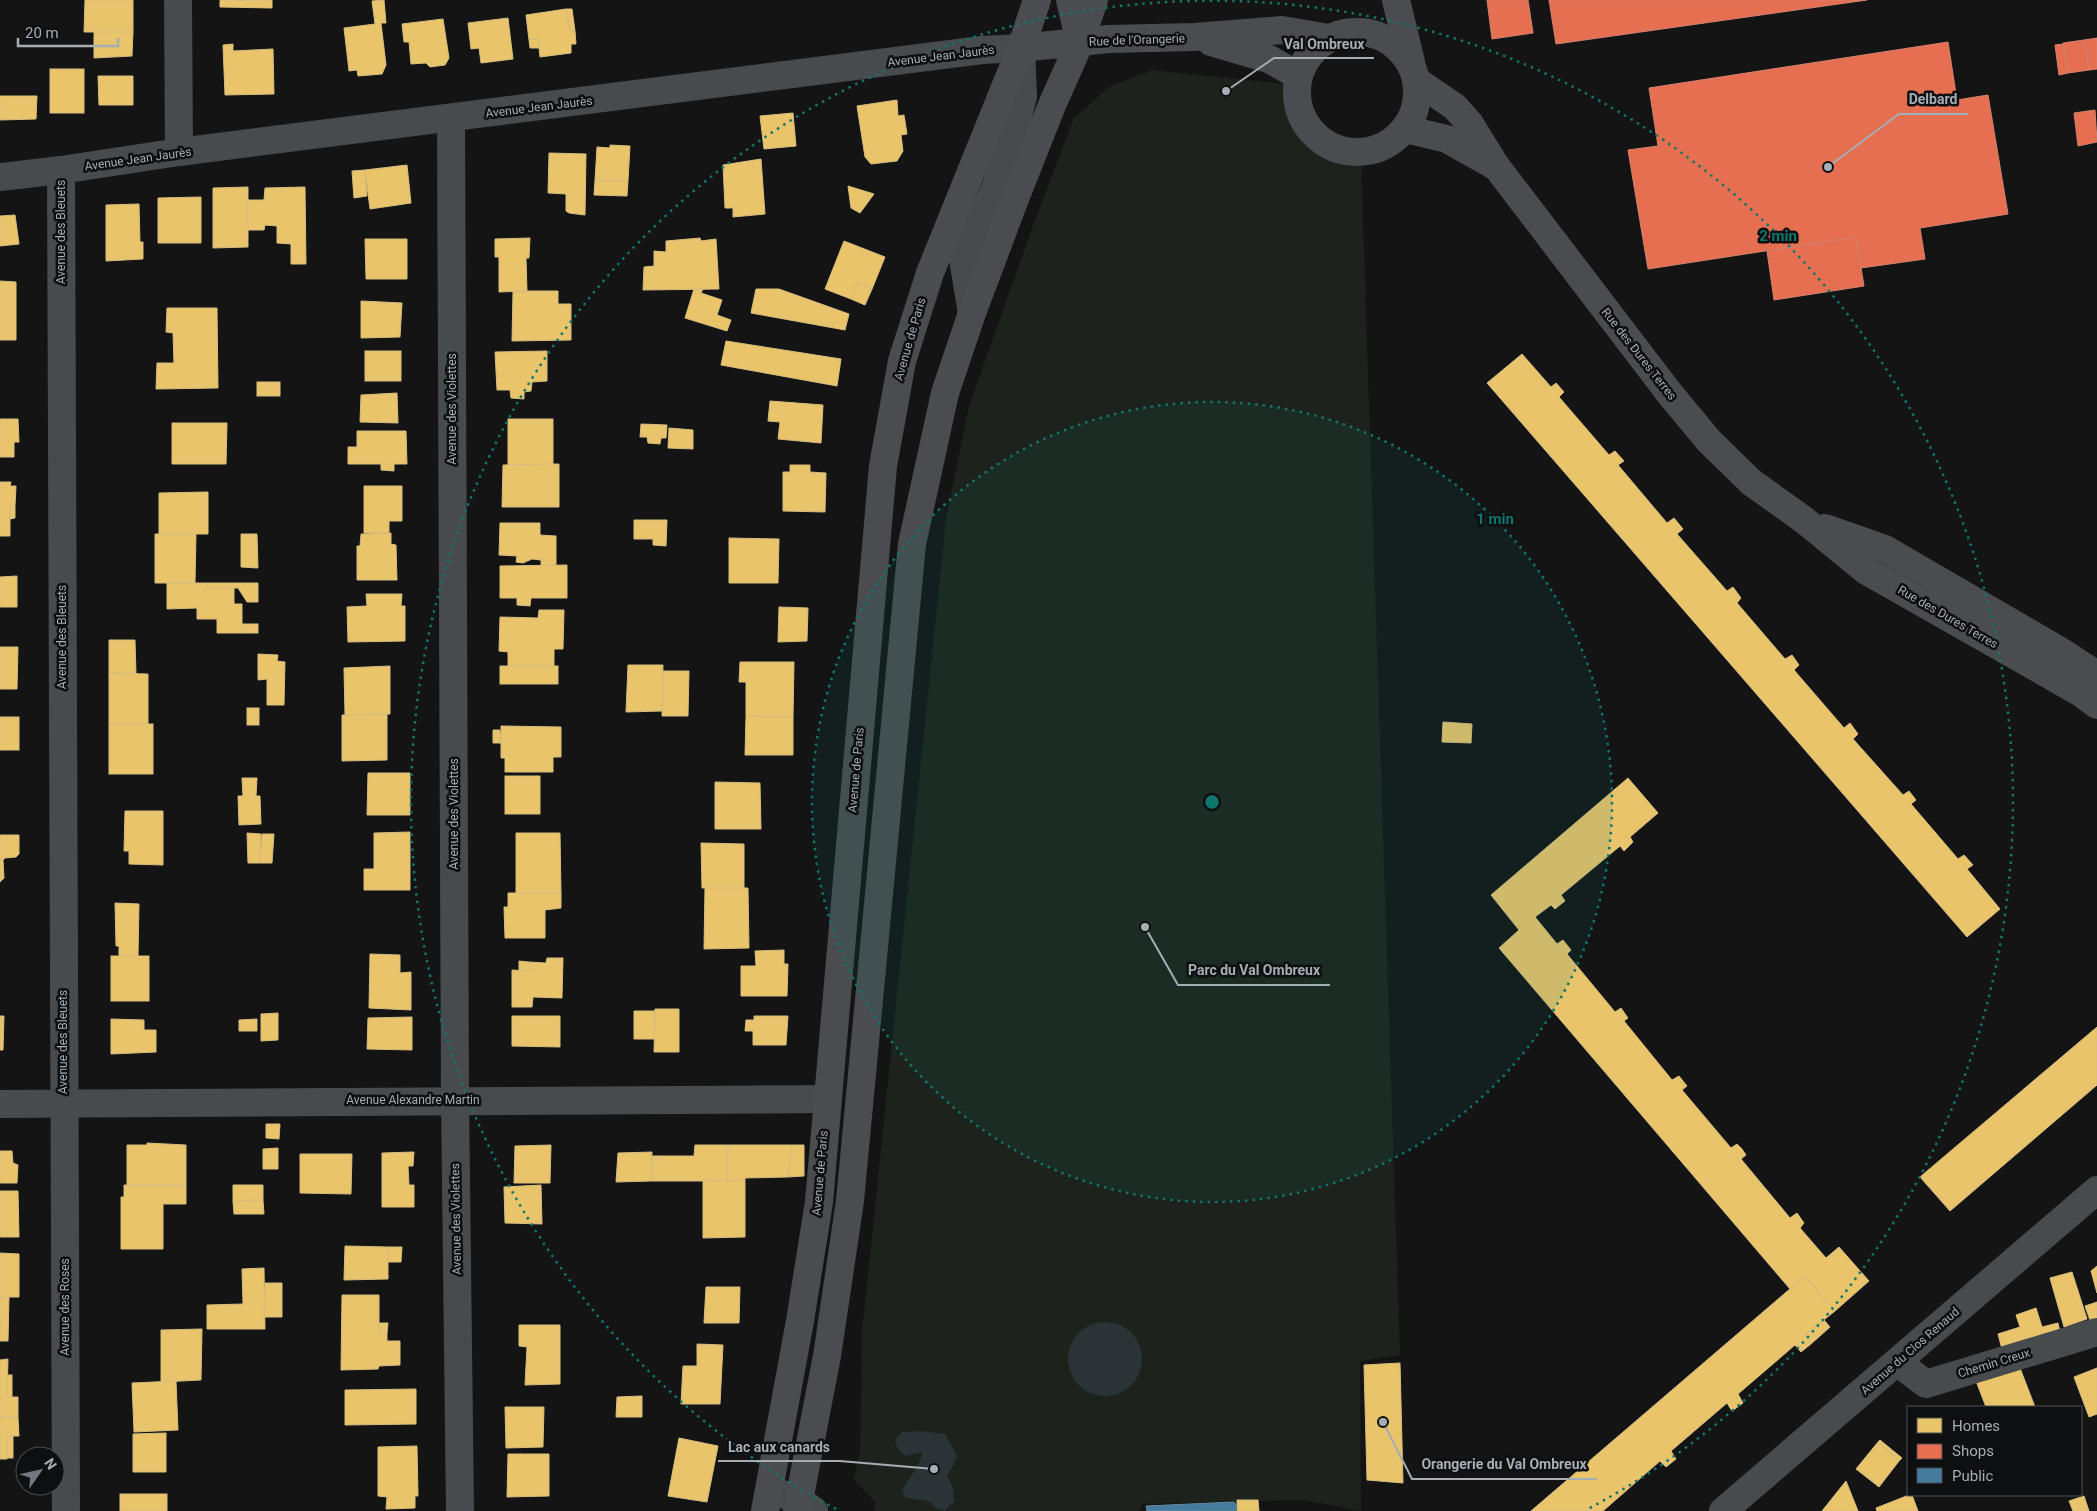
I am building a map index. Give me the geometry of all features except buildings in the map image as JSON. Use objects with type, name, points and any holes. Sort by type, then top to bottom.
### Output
[{"type":"main road","name":"Avenue de Paris","points":[[767,1501],[819,1202],[883,466],[902,362],[930,273],[1021,48],[1036,0]]},
{"type":"main road","points":[[1070,0],[1080,42]]},
{"type":"main road","name":"Avenue de Paris","points":[[804,1507],[850,1201],[912,544],[945,393],[972,313],[1019,187],[1080,42],[1094,0]]},
{"type":"main road","points":[[1396,0],[1414,74],[1416,105],[1413,116],[1405,129],[1390,143],[1378,149],[1366,152],[1350,152],[1334,148],[1321,140],[1310,129],[1302,116],[1297,101],[1298,76],[1310,54],[1329,38],[1339,34],[1360,31],[1381,36],[1399,48],[1414,74]]},
{"type":"main road","name":"Rue de l'Orangerie","points":[[1080,42],[1108,39],[1195,38],[1282,30],[1329,38]]},
{"type":"main road","name":"Rue de l'Orangerie","points":[[1195,38],[1269,59],[1298,76]]},
{"type":"main road","name":"Avenue Jean Jaurès","points":[[1021,48],[1080,42]]},
{"type":"main road","name":"Rue des Dures Terres","points":[[1414,74],[1454,107],[1470,124],[1496,166],[1670,394],[1709,441],[1751,482],[1804,520],[1865,570],[2081,693],[2097,705]]},
{"type":"main road","name":"Rue des Dures Terres","points":[[1405,129],[1447,139],[1496,166]]},
{"type":"main road","name":"Rue des Dures Terres","points":[[1804,520],[1885,549],[2062,652],[2097,676]]},
{"type":"street","points":[[178,0],[179,152]]},
{"type":"street","name":"Avenue Jean Jaurès","points":[[0,177],[61,170],[179,152],[982,50],[1021,48]]},
{"type":"street","name":"Avenue de Paris","points":[[972,313],[963,259],[996,186],[1018,116],[1023,96],[1021,48]]},
{"type":"street","name":"Avenue des Violettes","points":[[451,118],[455,1100],[460,1511]]},
{"type":"street","name":"Avenue des Bleuets","points":[[61,170],[64,1103]]},
{"type":"street","name":"Avenue Alexandre Martin","points":[[0,1104],[827,1099]]},
{"type":"street","name":"Avenue des Roses","points":[[64,1103],[66,1511]]},
{"type":"street","name":"Avenue du Clos Renaud","points":[[1722,1511],[2097,1190]]},
{"type":"street","name":"Chemin Creux","points":[[1897,1362],[1926,1384],[2097,1332]]},
{"type":"street","points":[[767,1501],[804,1507]]},
{"type":"shaded area","points":[[1152,70],[1284,84],[1297,136],[1330,159],[1361,160],[1400,1355],[1360,1361],[1361,1511],[1303,1500],[1142,1504],[1139,1511],[874,1511],[876,1503],[854,1479],[860,1451],[862,1333],[946,520],[969,406],[1035,220],[1074,118],[1109,87]]},
{"type":"shaded area","points":[[1098,1322],[1112,1322],[1126,1328],[1136,1338],[1142,1352],[1142,1366],[1136,1380],[1126,1390],[1112,1396],[1098,1396],[1084,1390],[1074,1380],[1068,1366],[1068,1352],[1074,1338],[1084,1328]]},
{"type":"shaded area","points":[[921,1431],[945,1434],[957,1456],[947,1476],[953,1488],[954,1502],[945,1510],[937,1508],[927,1501],[906,1498],[902,1491],[917,1468],[922,1452],[906,1456],[898,1449],[895,1440],[902,1432]]},
{"type":"place","name":"Val Ombreux","points":[[1226,91]]},
{"type":"place","name":"Delbard","points":[[1828,167]]},
{"type":"place","name":"Parc du Val Ombreux","points":[[1145,927]]},
{"type":"place","name":"Orangerie du Val Ombreux","points":[[1383,1422]]},
{"type":"place","name":"Lac aux canards","points":[[934,1469]]}]
